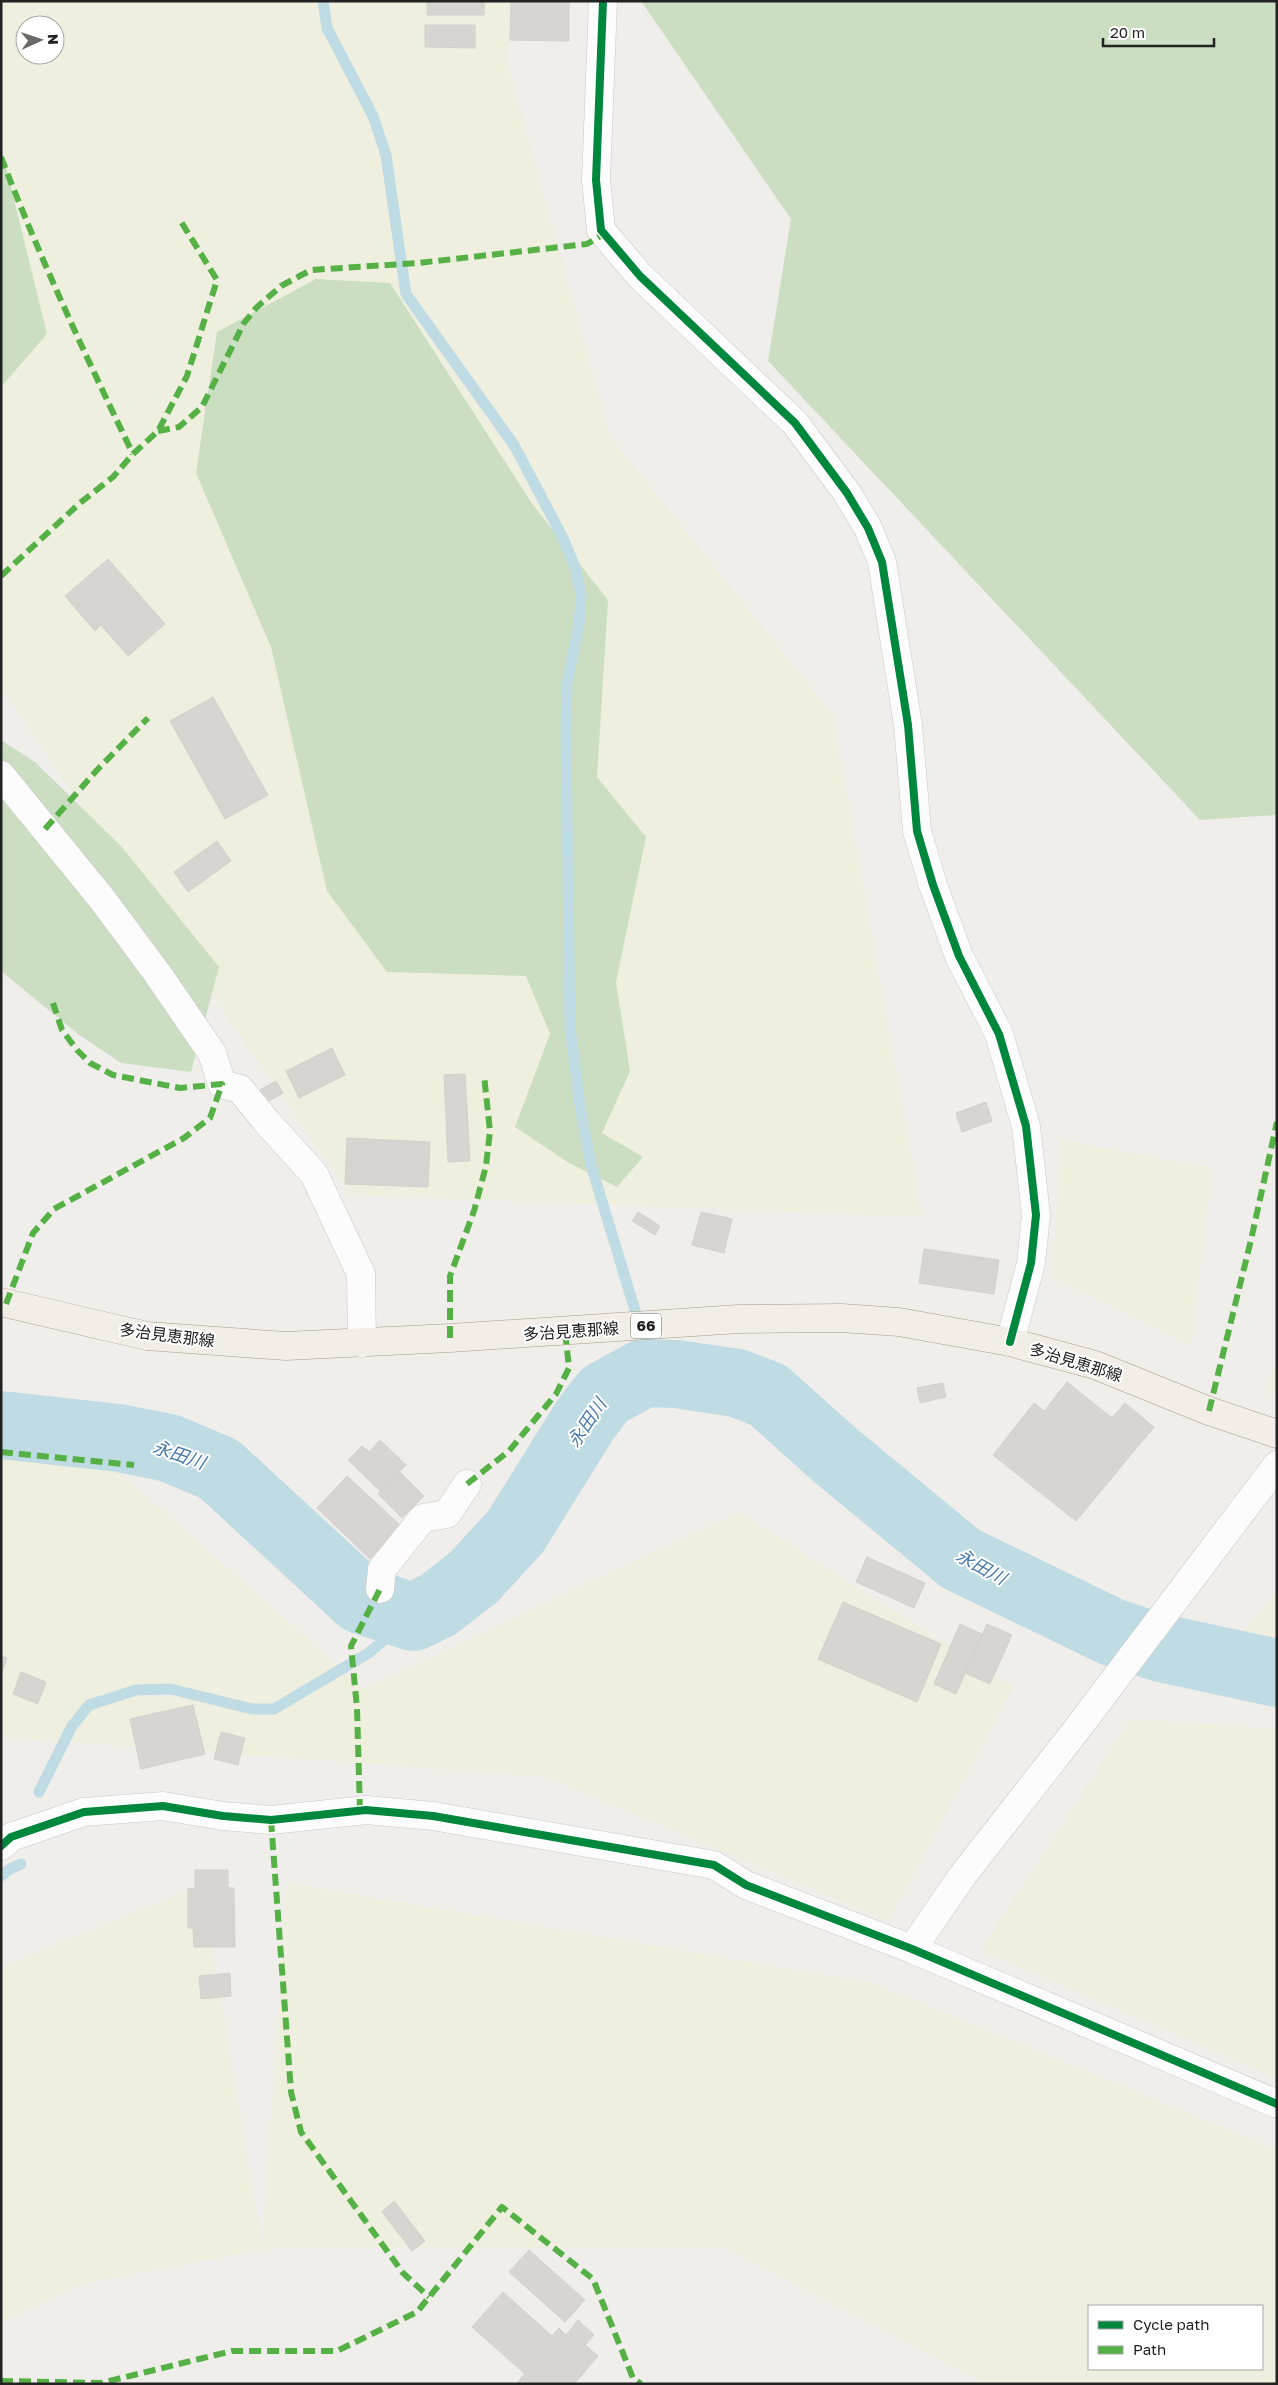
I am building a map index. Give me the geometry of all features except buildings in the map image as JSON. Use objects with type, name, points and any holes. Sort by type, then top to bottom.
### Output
[{"type":"main road","name":"多治見恵那線","points":[[1,1302],[147,1336],[286,1346],[362,1343],[739,1319],[831,1318],[898,1322],[1010,1342],[1095,1364],[1209,1411],[1277,1434]]},
{"type":"street","points":[[603,1],[596,180],[601,230],[640,276],[795,423],[847,493],[868,528],[882,562],[908,726],[917,832],[933,885],[959,956],[999,1034],[1026,1126],[1036,1215],[1030,1263],[1010,1342]]},
{"type":"street","points":[[1,775],[102,899],[157,973],[212,1053],[222,1084],[240,1089],[314,1174],[361,1274],[362,1343]]},
{"type":"street","points":[[912,1949],[963,1875],[1074,1733],[1277,1465]]},
{"type":"street","points":[[380,1589],[382,1569],[423,1518],[447,1514],[467,1484]]},
{"type":"street","points":[[1,1846],[10,1837],[84,1812],[163,1806],[223,1816],[271,1820],[366,1810],[433,1816],[714,1865],[746,1885],[912,1949],[1277,2104]]},
{"type":"green space","points":[[1,1],[523,1],[505,56],[611,439],[833,716],[922,1217],[350,1195],[1,688]]},
{"type":"green space","points":[[641,1],[1277,1],[1277,815],[1200,820],[768,361],[791,219]]},
{"type":"green space","points":[[1,146],[47,334],[1,387]]},
{"type":"green space","points":[[316,279],[390,283],[533,505],[608,600],[597,777],[646,837],[616,982],[630,1071],[602,1133],[643,1157],[617,1187],[569,1163],[515,1127],[550,1034],[526,976],[387,972],[327,891],[271,647],[196,473],[217,332]]},
{"type":"green space","points":[[1,740],[35,762],[121,846],[219,967],[191,1072],[121,1063],[78,1034],[1,971]]},
{"type":"green space","points":[[1061,1140],[1212,1168],[1191,1346],[1052,1277]]},
{"type":"green space","points":[[1277,1362],[1277,1396],[1264,1391]]},
{"type":"green space","points":[[1,1433],[79,1437],[364,1689],[739,1512],[1013,1687],[888,1921],[547,1777],[1,1737]]},
{"type":"green space","points":[[1277,1592],[1277,1654],[1231,1646]]},
{"type":"green space","points":[[1131,1719],[1277,1729],[1277,2078],[981,1950]]},
{"type":"green space","points":[[287,1883],[872,1983],[1277,2150],[1277,2384],[987,2384],[723,2247],[263,2249],[82,2284],[1,2322],[1,1967],[202,1885],[262,2246]]},
{"type":"waterway","points":[[323,1],[327,28],[373,116],[386,155],[406,294],[514,445],[562,536],[575,567],[581,594],[579,625],[567,683],[566,730],[570,1026],[580,1106],[591,1165],[654,1373]]},
{"type":"waterway","name":"永田川","points":[[1,1425],[119,1438],[169,1448],[219,1469],[361,1600],[413,1617],[438,1605],[474,1577],[516,1531],[585,1420],[604,1395],[644,1373],[676,1374],[737,1383],[768,1395],[835,1455],[961,1559],[1112,1632],[1161,1648],[1277,1673]]},
{"type":"waterway","points":[[39,1792],[72,1726],[89,1705],[136,1690],[171,1689],[252,1709],[274,1709],[367,1654],[413,1617]]},
{"type":"waterway","points":[[1,1876],[21,1864]]},
{"type":"marked path","points":[[1,157],[64,307],[133,454]]},
{"type":"marked path","points":[[1,576],[80,503],[113,477],[133,454],[158,431],[187,376],[217,280],[180,220]]},
{"type":"marked path","points":[[158,431],[179,427],[202,407],[244,323],[256,308],[281,286],[311,270],[418,263],[587,244],[604,234]]},
{"type":"marked path","points":[[45,829],[97,770],[148,718]]},
{"type":"marked path","points":[[6,1304],[33,1233],[54,1209],[184,1138],[210,1118],[222,1084],[180,1088],[113,1075],[90,1063],[77,1050],[62,1030],[53,1003]]},
{"type":"marked path","points":[[450,1338],[450,1276],[474,1211],[486,1166],[490,1131],[484,1075]]},
{"type":"marked path","points":[[1209,1411],[1251,1240],[1277,1122]]},
{"type":"marked path","points":[[467,1484],[509,1451],[556,1394],[569,1368],[565,1331]]},
{"type":"marked path","points":[[1,1452],[134,1465]]},
{"type":"marked path","points":[[360,1811],[357,1708],[351,1646],[380,1589]]},
{"type":"marked path","points":[[271,1820],[291,2092],[301,2132],[403,2273],[429,2297]]},
{"type":"marked path","points":[[1,2381],[101,2383],[232,2351],[337,2351],[417,2312],[502,2207],[593,2279],[633,2378],[641,2384]]},
{"type":"cycle path","points":[[603,1],[596,180],[601,230],[640,276],[795,423],[847,493],[868,528],[882,562],[908,725],[917,831],[933,885],[959,956],[999,1034],[1026,1126],[1036,1215],[1031,1263],[1010,1342]]},
{"type":"cycle path","points":[[1,1846],[11,1837],[84,1812],[163,1806],[223,1816],[271,1820],[366,1810],[433,1816],[714,1865],[746,1885],[912,1949],[1277,2104]]}]
